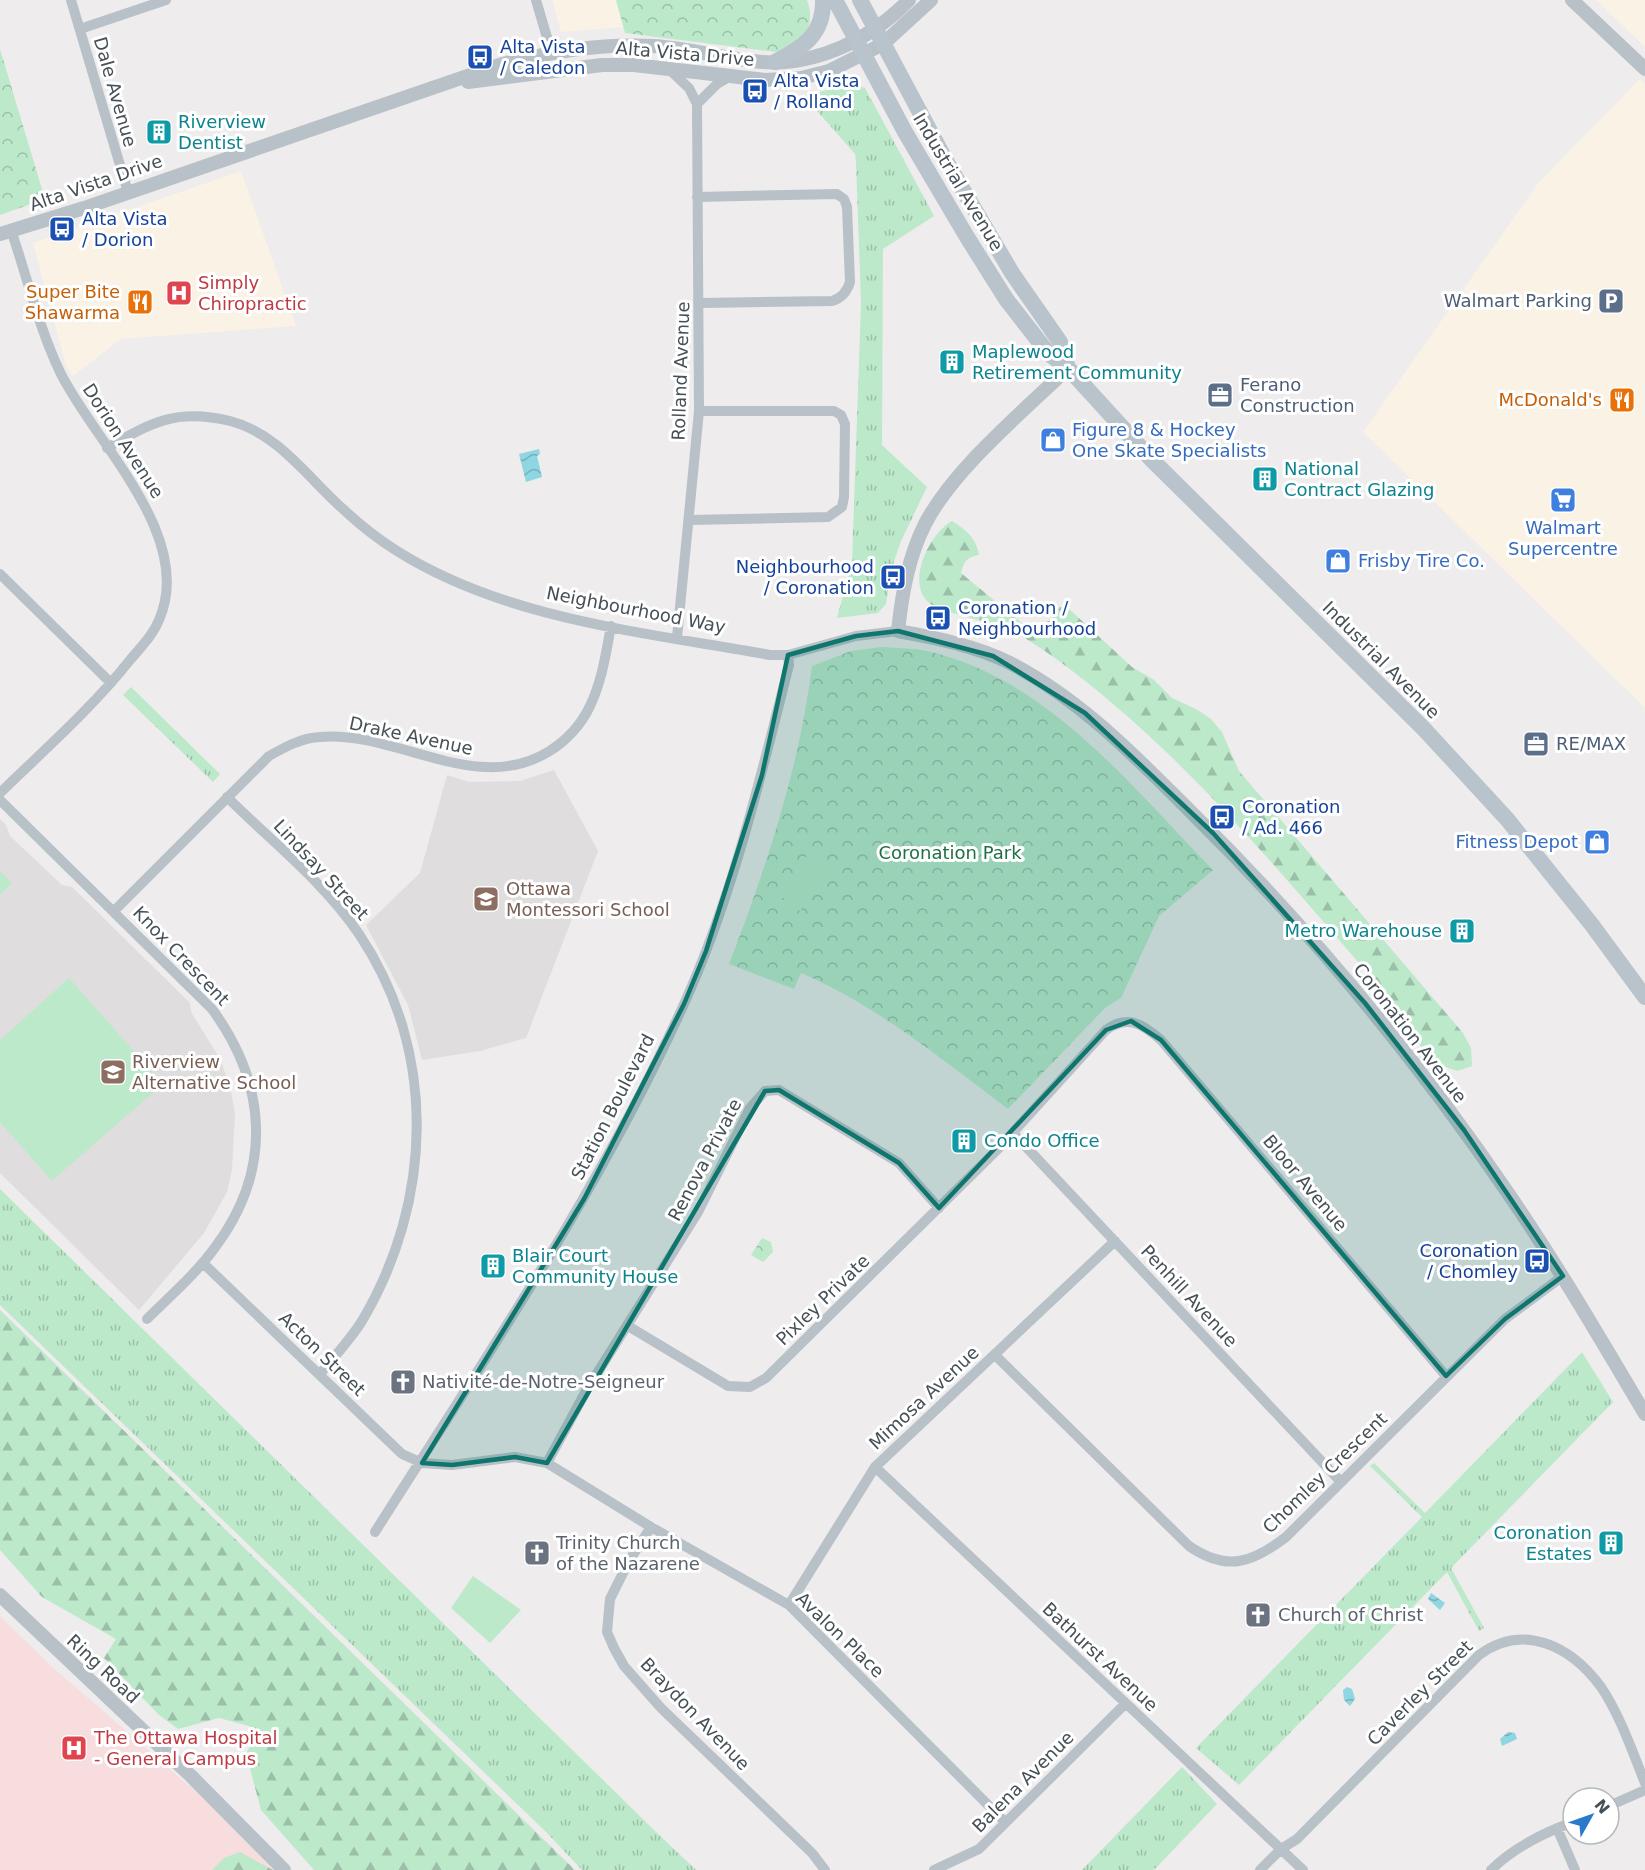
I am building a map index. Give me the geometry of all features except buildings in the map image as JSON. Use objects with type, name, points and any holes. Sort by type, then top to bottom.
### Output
[{"type":"main road","points":[[776,62],[796,51],[812,38],[819,25],[823,0]]},
{"type":"main road","name":"Industrial Avenue","points":[[835,0],[905,132],[1006,299],[1048,353],[1068,369],[1152,460],[1424,729],[1508,819],[1645,997]]},
{"type":"main road","name":"Industrial Avenue","points":[[860,0],[950,168],[1012,273],[1060,342],[1068,369]]},
{"type":"street","name":"Dale Avenue","points":[[71,0],[128,192]]},
{"type":"street","points":[[80,29],[166,0]]},
{"type":"street","points":[[536,0],[551,51]]},
{"type":"street","points":[[879,37],[889,21],[909,0]]},
{"type":"street","points":[[879,37],[931,0]]},
{"type":"street","points":[[1572,0],[1645,69]]},
{"type":"street","name":"Alta Vista Drive","points":[[442,86],[581,66],[634,65],[765,80],[801,78],[864,56],[879,37]]},
{"type":"street","name":"Alta Vista Drive","points":[[5,232],[499,65],[551,51],[612,45],[655,46],[776,62],[811,57],[855,40],[879,37]]},
{"type":"street","points":[[669,69],[685,83],[697,104],[717,84],[731,76]]},
{"type":"street","name":"Rolland Avenue","points":[[677,638],[699,411],[697,104]]},
{"type":"street","points":[[697,196],[837,194],[844,199],[848,207],[850,282],[847,290],[839,299],[700,303]]},
{"type":"street","name":"Dorion Avenue","points":[[0,793],[111,683],[153,632],[160,618],[166,595],[165,566],[157,529],[147,506],[107,448],[60,372],[5,232]]},
{"type":"street","points":[[898,631],[908,569],[925,525],[942,498],[990,444],[1068,369]]},
{"type":"street","points":[[689,520],[828,517],[842,507],[844,498],[844,423],[834,411],[699,411]]},
{"type":"street","name":"Neighbourhood Way","points":[[107,448],[175,416],[204,416],[232,422],[260,432],[344,510],[395,550],[440,575],[501,600],[611,626],[770,655],[788,655],[856,636],[898,631]]},
{"type":"street","points":[[0,574],[111,683]]},
{"type":"street","name":"Drake Avenue","points":[[114,911],[269,756],[291,743],[320,737],[353,738],[483,768],[512,766],[528,762],[559,746],[583,720],[599,681],[611,626]]},
{"type":"street","name":"Coronation Avenue","points":[[898,631],[963,645],[1023,670],[1085,713],[1159,780],[1248,870],[1365,1003],[1464,1130],[1563,1276],[1645,1413]]},
{"type":"street","name":"Station Boulevard","points":[[375,1532],[422,1463],[584,1199],[684,1004],[706,951],[758,787],[789,665],[788,655]]},
{"type":"street","name":"Lindsay Street","points":[[227,797],[309,877],[359,934],[394,1003],[412,1062],[419,1120],[418,1143],[413,1187],[402,1234],[386,1275],[360,1323],[320,1374]]},
{"type":"street","name":"Knox Crescent","points":[[0,800],[212,1009],[234,1043],[254,1092],[256,1150],[249,1180],[229,1227],[204,1263],[147,1319]]},
{"type":"street","name":"Pixley Private","points":[[628,1326],[728,1386],[750,1387],[766,1378],[1013,1133],[1106,1030],[1114,1024],[1131,1021]]},
{"type":"street","name":"Bloor Avenue","points":[[1131,1021],[1146,1027],[1161,1040],[1446,1376]]},
{"type":"street","name":"Renova Private","points":[[548,1462],[586,1391],[698,1212],[750,1108],[765,1091],[779,1090],[899,1163],[939,1208]]},
{"type":"street","name":"Penhill Avenue","points":[[1013,1133],[1341,1482]]},
{"type":"street","name":"Mimosa Avenue","points":[[789,1605],[875,1467],[1114,1242]]},
{"type":"street","name":"Acton Street","points":[[204,1263],[402,1454],[422,1463]]},
{"type":"street","name":"Chomley Crescent","points":[[995,1355],[1189,1546],[1206,1558],[1222,1562],[1240,1561],[1262,1555],[1286,1537],[1505,1319],[1563,1276]]},
{"type":"street","name":"Avalon Place","points":[[422,1463],[452,1466],[515,1457],[548,1462],[651,1527],[789,1605],[1005,1822]]},
{"type":"street","name":"Bathurst Avenue","points":[[875,1467],[1303,1870]]},
{"type":"street","name":"Braydon Avenue","points":[[651,1527],[629,1561],[609,1599],[607,1632],[614,1648],[624,1666],[661,1708],[812,1853],[825,1870]]},
{"type":"street","name":"Ring Road","points":[[0,1595],[191,1776],[284,1870]]},
{"type":"street","name":"Caverley Street","points":[[1260,1870],[1281,1849],[1297,1839],[1479,1655],[1491,1646],[1518,1638],[1548,1644],[1574,1659],[1602,1688],[1645,1783]]},
{"type":"street","name":"Balena Avenue","points":[[934,1870],[979,1849],[1125,1704]]},
{"type":"street","points":[[1621,1801],[1645,1790]]},
{"type":"street","points":[[1491,1870],[1502,1859],[1532,1840],[1561,1826]]},
{"type":"street","points":[[1557,1828],[1575,1870]]},
{"type":"highlighted area","points":[[898,631],[993,656],[1085,713],[1213,833],[1365,1003],[1464,1130],[1563,1276],[1505,1319],[1446,1376],[1161,1040],[1131,1021],[1106,1030],[939,1208],[899,1163],[779,1090],[765,1091],[547,1463],[515,1457],[452,1465],[422,1463],[584,1199],[684,1004],[706,951],[762,775],[788,655],[856,636]]},
{"type":"shaded area","points":[[552,0],[616,0],[623,27],[561,32]]},
{"type":"shaded area","points":[[1596,0],[1645,0],[1645,47]]},
{"type":"shaded area","points":[[1640,79],[1645,84],[1645,708],[1363,432],[1539,182]]},
{"type":"shaded area","points":[[241,171],[296,326],[121,339],[73,376],[66,365],[33,243]]},
{"type":"shaded area","name":"Ottawa Montessori School","points":[[554,770],[598,851],[526,1038],[480,1051],[422,1060],[408,1005],[366,925],[420,873],[447,775],[469,782],[520,781]]},
{"type":"shaded area","name":"Riverview Alternative School","points":[[0,819],[6,825],[10,836],[62,885],[72,887],[190,1003],[191,1012],[220,1059],[230,1086],[235,1114],[232,1169],[227,1192],[204,1233],[139,1310],[0,1173]]},
{"type":"shaded area","name":"The Ottawa Hospital - General Campus","points":[[0,1616],[50,1665],[203,1798],[273,1870],[0,1870]]},
{"type":"green space","points":[[616,0],[807,0],[810,19],[805,34],[800,40],[776,52],[625,33]]},
{"type":"green space","points":[[0,49],[45,199],[0,215]]},
{"type":"green space","points":[[853,83],[865,88],[934,216],[883,249],[882,445],[927,487],[901,541],[892,567],[886,604],[878,613],[837,618],[852,562],[861,303],[856,162],[855,154],[804,96]]},
{"type":"green space","points":[[952,521],[970,535],[979,555],[967,560],[961,573],[1029,629],[1051,620],[1059,607],[1068,608],[1132,667],[1154,680],[1172,698],[1211,719],[1222,732],[1239,771],[1463,1033],[1471,1048],[1472,1066],[1457,1071],[1440,1065],[1432,1059],[1373,979],[1248,836],[1182,767],[1112,703],[1060,662],[1017,634],[997,625],[943,610],[928,602],[919,582],[920,570],[929,546],[944,527]]},
{"type":"green space","name":"Coronation Park","points":[[881,647],[927,651],[970,665],[1011,685],[1049,710],[1118,771],[1213,870],[1159,916],[1121,998],[1106,1007],[1008,1109],[883,1017],[829,986],[801,973],[794,989],[729,964],[780,818],[799,743],[812,666],[851,651]]},
{"type":"green space","points":[[131,687],[220,774],[213,782],[123,695]]},
{"type":"green space","points":[[809,853],[831,871],[800,911],[778,894]]},
{"type":"green space","points":[[0,871],[12,883],[0,895]]},
{"type":"green space","points":[[69,978],[163,1084],[52,1181],[0,1122],[0,1040]]},
{"type":"green space","points":[[0,1189],[696,1870],[582,1870],[547,1833],[0,1305]]},
{"type":"green space","points":[[762,1238],[771,1242],[773,1252],[763,1262],[751,1255]]},
{"type":"green space","points":[[0,1310],[575,1870],[314,1870],[261,1810],[246,1753],[251,1745],[249,1726],[219,1718],[178,1729],[159,1715],[104,1658],[116,1639],[42,1597],[0,1550]]},
{"type":"green space","points":[[1582,1352],[1613,1402],[1451,1568],[1484,1628],[1479,1631],[1447,1572],[1239,1785],[1196,1748],[1422,1517],[1370,1466],[1374,1463],[1425,1513]]},
{"type":"green space","points":[[473,1576],[521,1610],[490,1643],[451,1608]]},
{"type":"green space","points":[[1182,1767],[1217,1804],[1154,1870],[1082,1870]]},
{"type":"green space","points":[[240,1852],[273,1870],[212,1870],[224,1858]]},
{"type":"water","points":[[539,449],[540,454],[537,456],[542,477],[526,482],[519,454]]},
{"type":"water","points":[[1431,1593],[1445,1603],[1440,1610],[1428,1599]]},
{"type":"water","points":[[1347,1687],[1352,1689],[1355,1699],[1350,1706],[1344,1700],[1343,1690]]},
{"type":"water","points":[[1508,1732],[1515,1733],[1517,1739],[1502,1746],[1500,1739]]},
{"type":"place","name":"Alta Vista / Caledon","points":[[480,57]]},
{"type":"place","name":"Alta Vista / Rolland","points":[[755,91]]},
{"type":"place","name":"Riverview Dentist","points":[[159,132]]},
{"type":"place","name":"Alta Vista / Dorion","points":[[62,229]]},
{"type":"place","name":"Simply Chiropractic","points":[[179,293]]},
{"type":"place","name":"Walmart Parking","points":[[1611,301]]},
{"type":"place","name":"Super Bite Shawarma","points":[[140,302]]},
{"type":"place","name":"Maplewood Retirement Community","points":[[952,362]]},
{"type":"place","name":"Ferano Construction","points":[[1220,395]]},
{"type":"place","name":"McDonald's","points":[[1622,400]]},
{"type":"place","name":"Figure 8 & Hockey One Skate Specialists","points":[[1053,440]]},
{"type":"place","name":"National Contract Glazing","points":[[1265,479]]},
{"type":"place","name":"Walmart Supercentre","points":[[1563,500]]},
{"type":"place","name":"Frisby Tire Co.","points":[[1338,561]]},
{"type":"place","name":"Neighbourhood / Coronation","points":[[893,577]]},
{"type":"place","name":"Coronation / Neighbourhood","points":[[938,618]]},
{"type":"place","name":"RE/MAX","points":[[1536,744]]},
{"type":"place","name":"Coronation / Ad. 466","points":[[1222,817]]},
{"type":"place","name":"Fitness Depot","points":[[1597,842]]},
{"type":"place","name":"Ottawa Montessori School","points":[[486,899]]},
{"type":"place","name":"Metro Warehouse","points":[[1462,931]]},
{"type":"place","name":"Riverview Alternative School","points":[[113,1072]]},
{"type":"place","name":"Condo Office","points":[[964,1141]]},
{"type":"place","name":"Coronation / Chomley","points":[[1537,1261]]},
{"type":"place","name":"Blair Court Community House","points":[[493,1266]]},
{"type":"place","name":"Nativité-de-Notre-Seigneur","points":[[403,1382]]},
{"type":"place","name":"Coronation Estates","points":[[1611,1543]]},
{"type":"place","name":"Trinity Church of the Nazarene","points":[[537,1553]]},
{"type":"place","name":"Church of Christ","points":[[1258,1615]]},
{"type":"place","name":"The Ottawa Hospital - General Campus","points":[[74,1748]]}]
